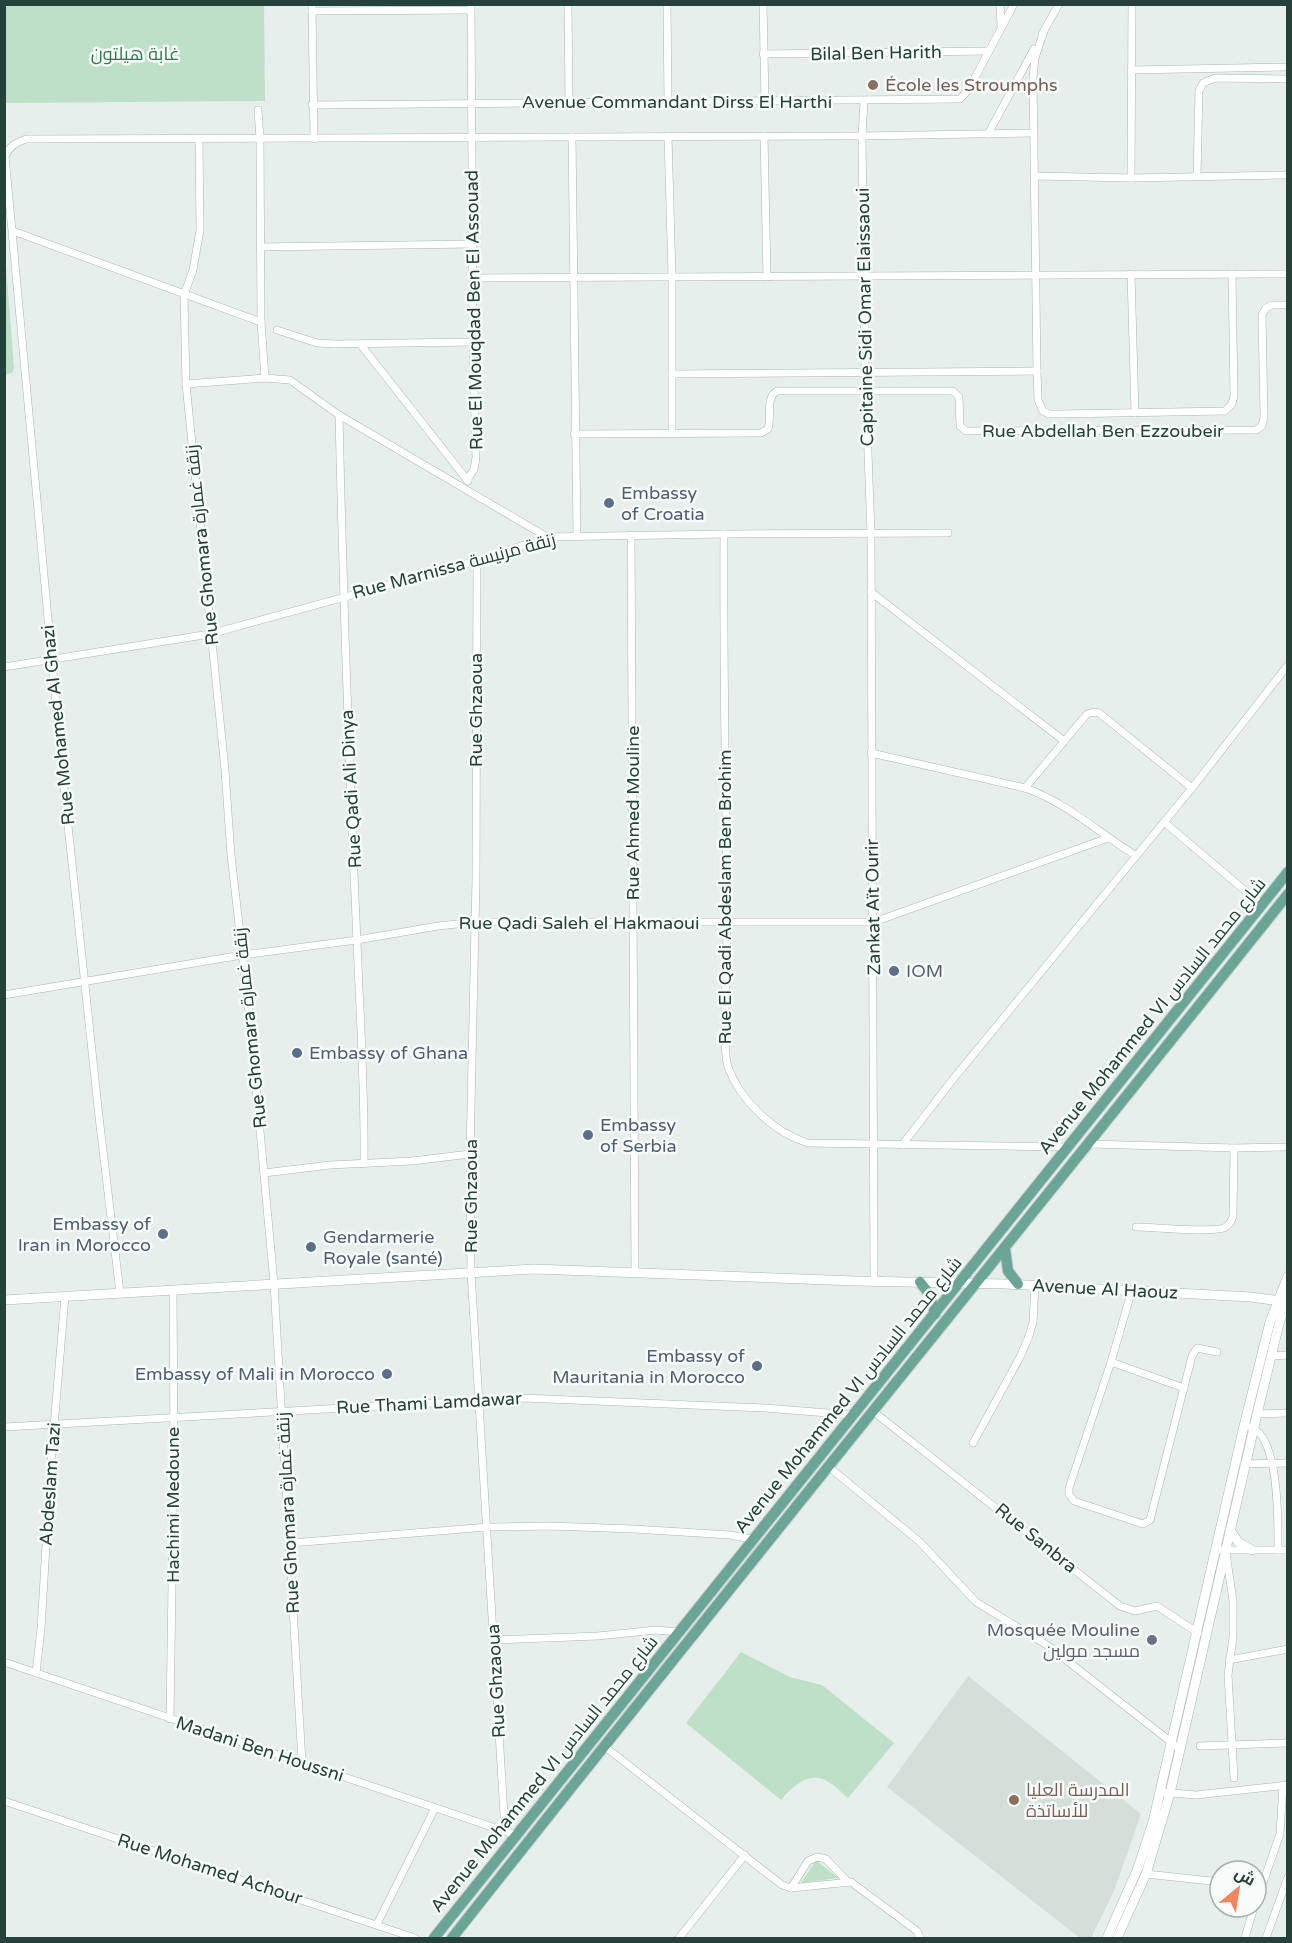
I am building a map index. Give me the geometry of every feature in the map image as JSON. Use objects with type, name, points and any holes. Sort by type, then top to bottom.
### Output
[{"type":"main road","name":"Avenue Mohammed VI شارع محمد السادس","points":[[434,1938],[510,1833],[678,1632],[1287,872]]},
{"type":"main road","name":"Avenue Mohammed VI شارع محمد السادس","points":[[452,1938],[1287,894]]},
{"type":"main road","points":[[1005,1249],[1008,1271],[1018,1284]]},
{"type":"main road","name":"Avenue Al Haouz","points":[[4,1300],[534,1269],[1018,1284],[1284,1298]]},
{"type":"main road","points":[[1249,1427],[1257,1414],[1287,1276]]},
{"type":"main road","points":[[920,1282],[930,1295],[935,1314]]},
{"type":"main road","points":[[1117,1938],[1146,1874],[1249,1427],[1270,1322],[1284,1298]]},
{"type":"main road","points":[[1220,1550],[1230,1530],[1240,1464]]},
{"type":"main road","points":[[1230,1530],[1238,1542],[1252,1550]]},
{"type":"main road","points":[[1107,1938],[1138,1868],[1166,1793]]},
{"type":"street","points":[[568,4],[569,104]]},
{"type":"street","points":[[667,4],[668,102]]},
{"type":"street","points":[[763,4],[765,101]]},
{"type":"street","points":[[1000,4],[1001,29]]},
{"type":"street","name":"Avenue Commandant Dirss El Harthi","points":[[312,105],[960,99],[969,89],[1014,4]]},
{"type":"street","points":[[988,134],[1059,4]]},
{"type":"street","points":[[1131,178],[1132,4]]},
{"type":"street","points":[[314,139],[312,8],[471,7]]},
{"type":"street","name":"Rue El Mouqdad Ben El Assouad","points":[[467,480],[474,469],[476,458],[471,7]]},
{"type":"street","name":"Rue Abdellah Ben Ezzoubeir","points":[[1044,31],[1033,67],[1037,371],[1038,400],[1043,411],[1049,414],[1225,411],[1232,404],[1234,396],[1232,274]]},
{"type":"street","name":"Bilal Ben Harith","points":[[763,54],[989,51]]},
{"type":"street","points":[[1132,70],[1287,67]]},
{"type":"street","points":[[1197,176],[1199,91],[1203,83],[1215,78],[1287,79]]},
{"type":"street","name":"Capitaine Sidi Omar Elaissaoui","points":[[864,101],[862,136],[864,372],[871,534]]},
{"type":"street","points":[[258,110],[261,322],[265,378]]},
{"type":"street","points":[[5,156],[16,142],[26,139],[862,136],[1033,133]]},
{"type":"street","points":[[572,136],[577,536]]},
{"type":"street","points":[[668,136],[672,277],[672,433]]},
{"type":"street","points":[[764,136],[767,277]]},
{"type":"street","name":"Rue Ghomara زنقة غمارة","points":[[199,139],[200,230],[193,270],[184,295],[186,384],[274,1284],[291,1543],[302,1762]]},
{"type":"street","name":"Rue Mohamed Al Ghazi","points":[[5,156],[52,660],[120,1293]]},
{"type":"street","points":[[1035,176],[1131,178],[1287,175]]},
{"type":"street","points":[[13,231],[261,322]]},
{"type":"street","points":[[260,247],[473,244]]},
{"type":"street","points":[[1131,274],[1135,413]]},
{"type":"street","points":[[473,278],[1287,274]]},
{"type":"street","name":"Rue Abdellah Ben Ezzoubeir","points":[[574,434],[765,432],[770,424],[771,399],[777,391],[953,392],[959,398],[960,426],[966,431],[1256,430],[1262,426],[1264,417],[1262,315],[1266,308],[1272,305],[1287,305]]},
{"type":"street","points":[[277,330],[317,343],[361,345],[473,342]]},
{"type":"street","points":[[361,345],[467,480],[472,492]]},
{"type":"street","points":[[672,374],[1037,371]]},
{"type":"street","points":[[186,384],[265,378],[290,380],[339,415],[547,537]]},
{"type":"street","name":"Rue Qadi Ali Dinya","points":[[339,415],[343,597],[364,1090],[364,1164]]},
{"type":"street","name":"Rue Marnissa زنقة مرنيسة","points":[[4,667],[210,634],[477,561],[547,537],[948,533]]},
{"type":"street","name":"Rue El Qadi Abdeslam Ben Brohim","points":[[724,534],[726,1052],[728,1065],[740,1089],[763,1116],[777,1127],[798,1140],[824,1145],[938,1144],[1068,1147]]},
{"type":"street","name":"Zankat Aït Ourir","points":[[871,534],[874,1281]]},
{"type":"street","name":"Rue Ahmed Mouline","points":[[630,535],[635,1272]]},
{"type":"street","name":"Rue Ghzaoua","points":[[477,561],[476,922],[470,1154],[471,1272],[493,1640],[510,1833]]},
{"type":"street","points":[[871,592],[1064,741]]},
{"type":"street","points":[[902,1145],[1135,855],[1192,788],[1287,665]]},
{"type":"street","points":[[1025,788],[1087,714],[1094,712],[1099,713],[1192,788]]},
{"type":"street","points":[[871,753],[1041,793],[1135,855]]},
{"type":"street","points":[[1164,822],[1262,905]]},
{"type":"street","name":"Rue Qadi Saleh el Hakmaoui","points":[[4,995],[242,955],[476,922],[874,922],[1108,838]]},
{"type":"street","points":[[1089,1144],[1234,1149],[1287,1147]]},
{"type":"street","points":[[1136,1227],[1203,1229],[1223,1228],[1229,1225],[1233,1218],[1234,1149]]},
{"type":"street","points":[[264,1173],[330,1165],[412,1161],[470,1154]]},
{"type":"street","points":[[973,1443],[1029,1336],[1033,1322],[1035,1285]]},
{"type":"street","name":"Hachimi Medoune","points":[[170,1719],[173,1290]]},
{"type":"street","points":[[1132,1290],[1111,1362],[1069,1488],[1069,1494],[1074,1501],[1143,1524],[1150,1520],[1194,1351],[1200,1348],[1217,1352]]},
{"type":"street","name":"Abdeslam Tazi","points":[[36,1673],[65,1296]]},
{"type":"street","points":[[1271,1356],[1287,1355]]},
{"type":"street","points":[[1111,1362],[1184,1388]]},
{"type":"street","name":"Rue Thami Lamdawar","points":[[4,1427],[523,1398],[765,1408],[853,1415]]},
{"type":"street","name":"Rue Sanbra","points":[[874,1412],[1120,1606],[1135,1611],[1157,1606],[1202,1634]]},
{"type":"street","points":[[1257,1414],[1287,1413]]},
{"type":"street","points":[[1249,1427],[1262,1436],[1269,1450],[1278,1529],[1278,1550]]},
{"type":"street","points":[[1240,1464],[1287,1463]]},
{"type":"street","points":[[829,1467],[920,1542],[976,1602],[1047,1645],[1176,1746]]},
{"type":"street","points":[[291,1543],[488,1527],[549,1526],[730,1535],[752,1539]]},
{"type":"street","points":[[1278,1529],[1287,1529]]},
{"type":"street","points":[[1234,1778],[1228,1675],[1233,1637],[1233,1601],[1220,1550],[1287,1550]]},
{"type":"street","points":[[493,1640],[598,1636],[656,1630],[678,1632]]},
{"type":"street","points":[[1229,1660],[1287,1648]]},
{"type":"street","name":"Madani Ben Houssni","points":[[4,1662],[510,1833]]},
{"type":"street","points":[[1200,1746],[1287,1743]]},
{"type":"street","points":[[604,1746],[782,1885],[791,1888],[847,1881]]},
{"type":"street","points":[[1166,1793],[1197,1795],[1285,1785],[1280,1834],[1268,1866]]},
{"type":"street","name":"Rue Mohamed Achour","points":[[4,1801],[415,1938]]},
{"type":"street","points":[[377,1924],[435,1808]]},
{"type":"street","points":[[679,1938],[746,1855]]},
{"type":"street","points":[[791,1888],[808,1861],[817,1857],[826,1859],[847,1881],[858,1885],[917,1931],[921,1938]]},
{"type":"street","points":[[1146,1874],[1208,1881]]},
{"type":"street","points":[[1266,1938],[1287,1877]]},
{"type":"street","points":[[1245,1938],[1251,1919]]},
{"type":"shaded area","name":"المدرسة العليا للأساتذة","points":[[968,1676],[1141,1814],[1114,1891],[1091,1938],[1080,1938],[887,1787]]},
{"type":"green space","name":"غابة هيلتون","points":[[5,4],[264,5],[265,101],[5,103]]},
{"type":"green space","points":[[5,253],[14,368],[12,373],[5,375]]},
{"type":"green space","points":[[741,1652],[790,1677],[822,1685],[894,1743],[848,1798],[828,1781],[812,1778],[800,1782],[781,1800],[686,1723]]},
{"type":"green space","points":[[816,1860],[838,1878],[801,1883]]},
{"type":"place","name":"École les Stroumphs","points":[[873,85]]},
{"type":"place","name":"Embassy of Croatia","points":[[609,503]]},
{"type":"place","name":"IOM","points":[[894,971]]},
{"type":"place","name":"Embassy of Ghana","points":[[297,1053]]},
{"type":"place","name":"Embassy of Serbia","points":[[588,1135]]},
{"type":"place","name":"Embassy of Iran in Morocco","points":[[163,1234]]},
{"type":"place","name":"Gendarmerie Royale (santé)","points":[[311,1247]]},
{"type":"place","name":"Embassy of Mauritania in Morocco","points":[[757,1366]]},
{"type":"place","name":"Embassy of Mali in Morocco","points":[[387,1374]]},
{"type":"place","name":"Mosquée Mouline مسجد مولين","points":[[1152,1640]]},
{"type":"place","name":"المدرسة العليا للأساتذة","points":[[1014,1800]]}]
